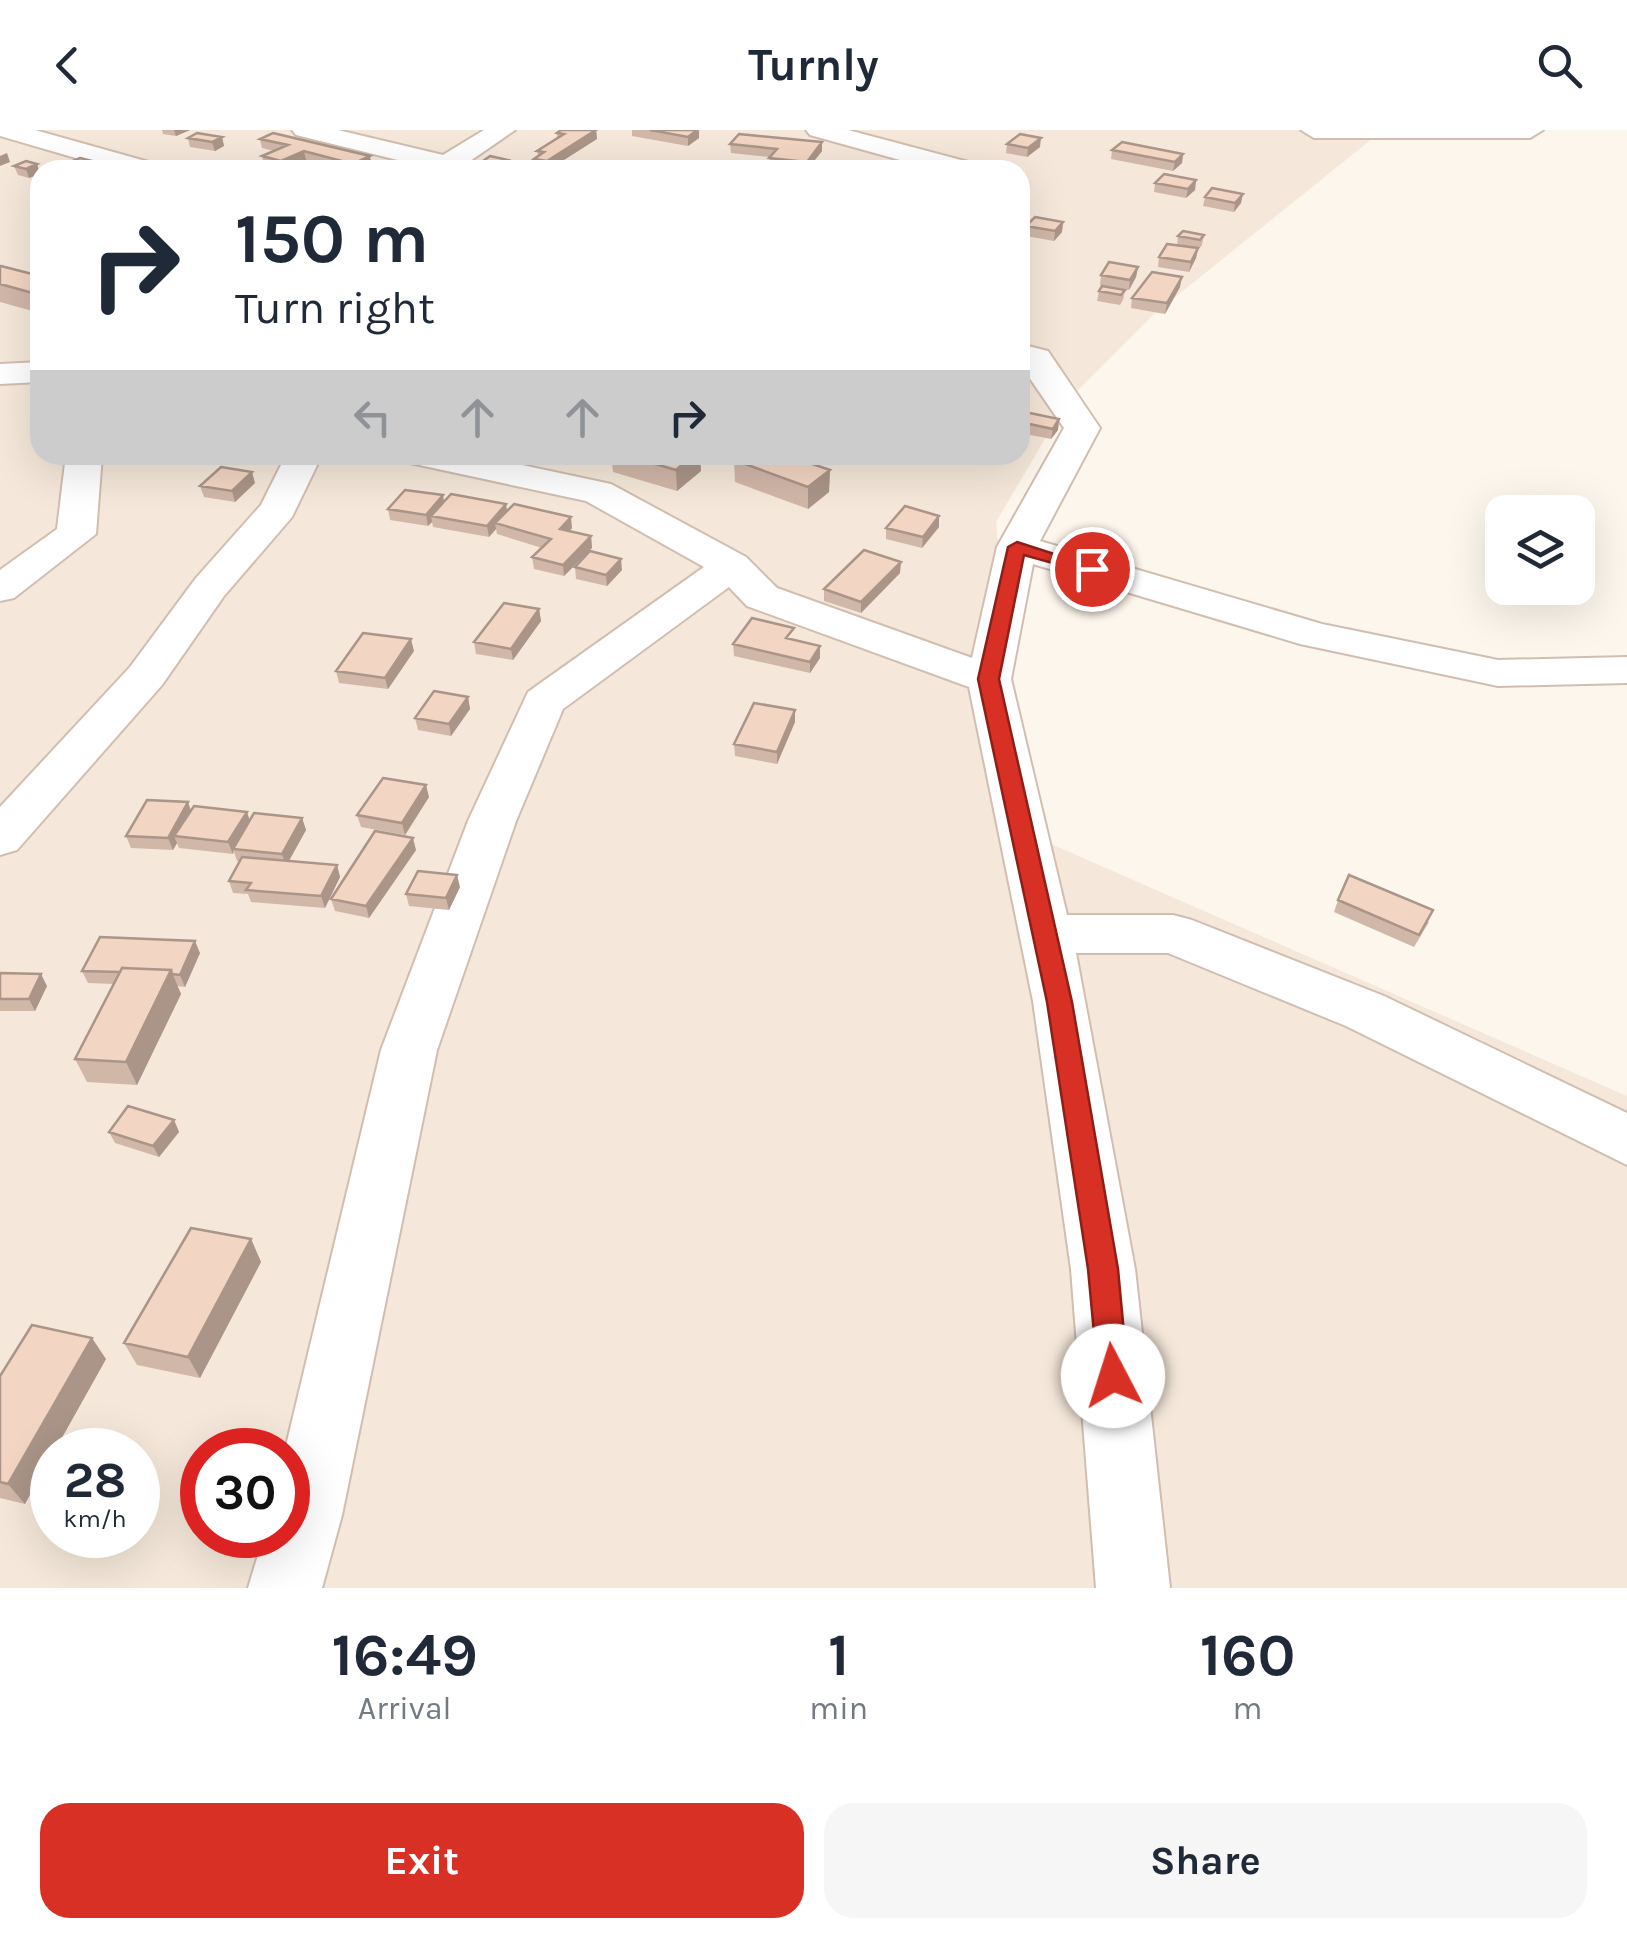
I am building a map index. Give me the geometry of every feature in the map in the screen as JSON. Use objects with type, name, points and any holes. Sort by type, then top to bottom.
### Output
[{"type":"street","points":[[7,130],[111,160]]},
{"type":"street","points":[[305,130],[416,160]]},
{"type":"street","points":[[453,160],[502,130]]},
{"type":"street","points":[[819,130],[929,160]]},
{"type":"street","points":[[1314,130],[1530,130]]},
{"type":"street","points":[[1030,356],[1036,358],[1082,428],[1017,547],[988,679],[1060,1002],[1103,1269],[1133,1588]]},
{"type":"street","points":[[0,374],[30,372]]},
{"type":"street","points":[[0,589],[76,534],[83,465]]},
{"type":"street","points":[[0,838],[146,676],[210,587],[278,509],[299,465]]},
{"type":"street","points":[[470,465],[598,492],[732,566],[762,597],[988,679]]},
{"type":"street","points":[[1017,547],[1316,635],[1498,673],[1627,670]]},
{"type":"street","points":[[285,1588],[306,1516],[409,1050],[506,787],[544,702],[732,566]]},
{"type":"street","points":[[1044,934],[1173,934],[1365,1012],[1627,1140]]},
{"type":"shaded area","points":[[0,130],[1383,130],[1153,315],[1068,400],[1030,464],[1030,160],[30,160],[30,465],[1030,465],[996,522],[1024,797],[1042,840],[1627,1096],[1627,1588],[0,1588]]},
{"type":"building","points":[[596,130],[549,160],[534,159],[544,152],[537,151],[564,134],[557,133]]},
{"type":"building","points":[[650,130],[697,130],[688,137]]},
{"type":"building","points":[[197,133],[222,137],[212,142],[188,138]]},
{"type":"building","points":[[273,133],[370,156],[338,160],[304,151],[277,160],[262,156],[288,145],[260,139]]},
{"type":"building","points":[[739,134],[822,142],[808,160],[769,158],[777,149],[730,144]]},
{"type":"building","points":[[1020,134],[1041,138],[1028,148],[1007,144]]},
{"type":"building","points":[[1122,142],[1183,154],[1175,162],[1112,150]]},
{"type":"building","points":[[26,161],[30,162],[26,169],[14,166]]},
{"type":"building","points":[[1164,174],[1196,180],[1188,189],[1155,183]]},
{"type":"building","points":[[1212,188],[1243,194],[1235,203],[1205,197]]},
{"type":"building","points":[[1035,217],[1063,222],[1055,231],[1030,227]]},
{"type":"building","points":[[1183,231],[1204,235],[1200,240],[1178,236]]},
{"type":"building","points":[[1167,244],[1198,248],[1191,262],[1159,257]]},
{"type":"building","points":[[1109,262],[1138,267],[1130,280],[1101,275]]},
{"type":"building","points":[[0,267],[30,273],[30,292],[0,284]]},
{"type":"building","points":[[1152,272],[1182,277],[1167,303],[1132,298]]},
{"type":"building","points":[[1102,286],[1125,290],[1121,295],[1099,291]]},
{"type":"building","points":[[1030,413],[1059,419],[1053,429],[1030,424]]},
{"type":"building","points":[[748,465],[815,465],[830,470],[808,487]]},
{"type":"building","points":[[221,467],[252,472],[232,491],[200,486]]},
{"type":"building","points":[[405,490],[443,495],[426,515],[388,509]]},
{"type":"building","points":[[451,494],[506,504],[487,526],[431,516]]},
{"type":"building","points":[[514,504],[571,517],[560,529],[591,536],[563,565],[532,557],[551,539],[495,523]]},
{"type":"building","points":[[905,506],[939,516],[923,537],[886,528]]},
{"type":"building","points":[[864,550],[901,562],[861,602],[824,589]]},
{"type":"building","points":[[590,551],[621,559],[606,575],[575,567]]},
{"type":"building","points":[[504,603],[539,609],[511,649],[474,642]]},
{"type":"building","points":[[752,618],[794,628],[786,638],[820,646],[810,662],[733,644]]},
{"type":"building","points":[[363,633],[411,639],[385,678],[336,671]]},
{"type":"building","points":[[434,691],[468,697],[449,724],[415,718]]},
{"type":"building","points":[[754,703],[795,710],[777,752],[734,744]]},
{"type":"building","points":[[383,778],[426,785],[402,823],[357,815]]},
{"type":"building","points":[[147,800],[188,802],[168,838],[126,836]]},
{"type":"building","points":[[194,806],[247,812],[228,842],[174,836]]},
{"type":"building","points":[[254,813],[302,818],[282,854],[233,849]]},
{"type":"building","points":[[375,831],[413,838],[366,906],[331,899]]},
{"type":"building","points":[[242,857],[337,865],[321,896],[246,890],[251,883],[229,881]]},
{"type":"building","points":[[418,871],[457,875],[446,898],[406,894]]},
{"type":"building","points":[[1349,875],[1433,910],[1419,935],[1338,900]]},
{"type":"building","points":[[100,937],[195,941],[180,975],[172,974],[171,970],[122,968],[120,972],[82,971]]},
{"type":"building","points":[[122,968],[171,970],[126,1062],[75,1059]]},
{"type":"building","points":[[0,973],[41,974],[29,999],[0,999]]},
{"type":"building","points":[[128,1106],[174,1120],[153,1146],[109,1132]]},
{"type":"building","points":[[191,1228],[251,1239],[188,1357],[124,1343]]},
{"type":"building","points":[[32,1325],[92,1338],[40,1428],[30,1428],[30,1446],[8,1484],[0,1482],[0,1376]]},
{"type":"route","points":[[1092,569],[1017,547],[988,679],[1060,1002],[1103,1269],[1113,1376]]}]
